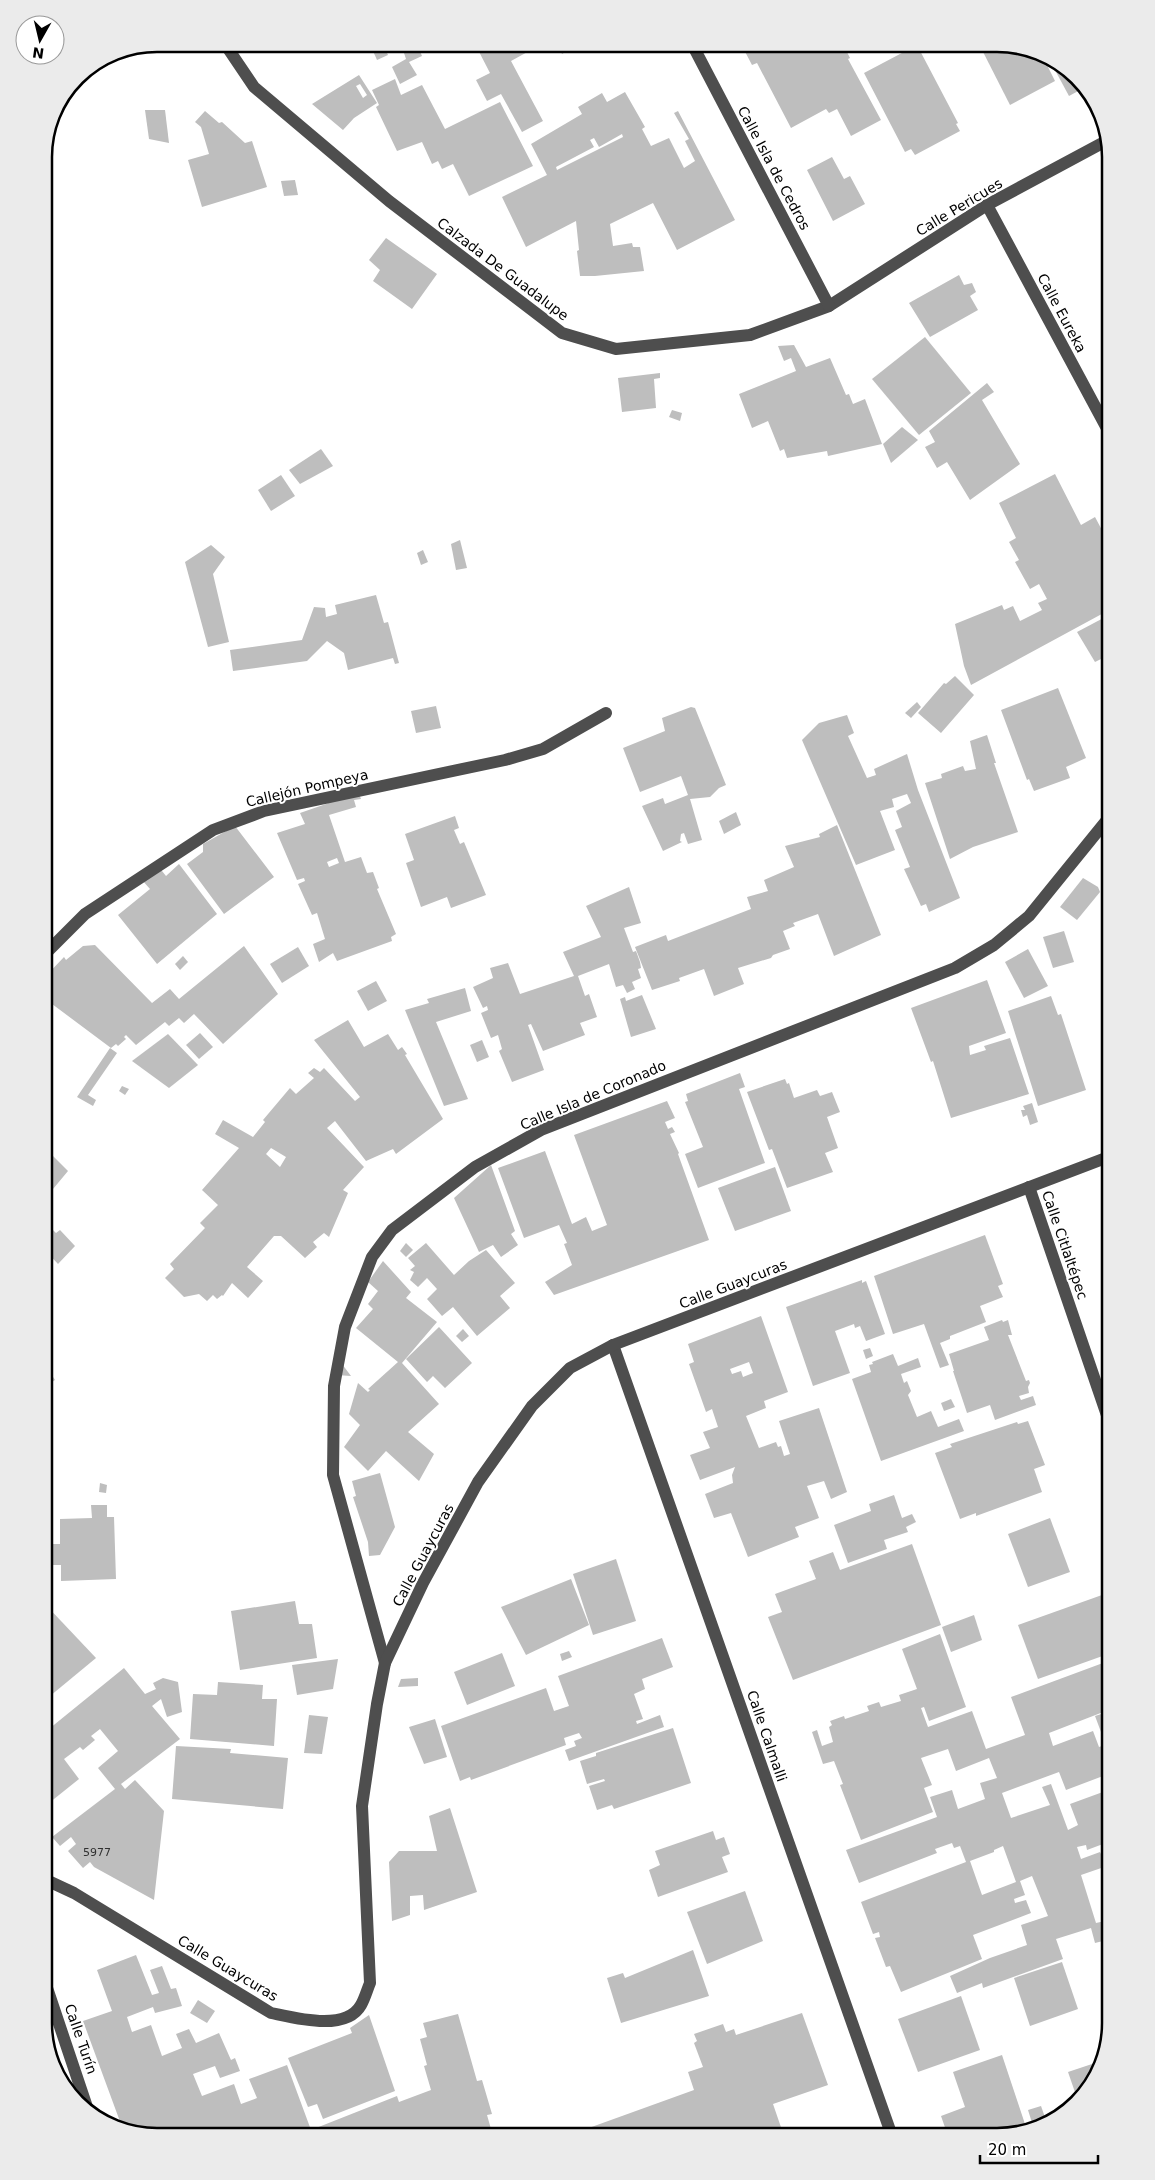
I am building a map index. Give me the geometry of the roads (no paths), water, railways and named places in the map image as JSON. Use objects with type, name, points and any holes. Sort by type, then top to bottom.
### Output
[{"type":"street","name":"Calzada De Guadalupe","points":[[231,53],[254,87],[389,201],[562,333],[616,349],[750,335],[829,306]]},
{"type":"street","name":"Calle Isla de Cedros","points":[[697,53],[829,306]]},
{"type":"street","name":"Calle Pericues","points":[[829,306],[987,205],[1102,143]]},
{"type":"street","name":"Calle Eureka","points":[[987,205],[1102,419]]},
{"type":"street","name":"Callejón Pompeya","points":[[53,946],[85,914],[213,830],[264,811],[505,760],[543,749],[606,713]]},
{"type":"street","name":"Calle Isla de Coronado","points":[[385,1663],[333,1475],[334,1386],[345,1327],[372,1257],[392,1230],[475,1168],[541,1130],[955,968],[994,945],[1029,916],[1102,826]]},
{"type":"street","name":"Calle Guaycuras","points":[[52,1882],[74,1892],[271,2013],[304,2020],[331,2021],[348,2018],[361,2006],[370,1983],[362,1806],[385,1663],[423,1584],[478,1482],[532,1406],[570,1368],[613,1345],[1102,1159]]},
{"type":"street","name":"Calle Citlaltépec","points":[[1029,1187],[1102,1400]]},
{"type":"street","name":"Calle Calmalli","points":[[613,1345],[889,2128]]},
{"type":"street","name":"Calle Turín","points":[[52,2003],[84,2098]]}]
